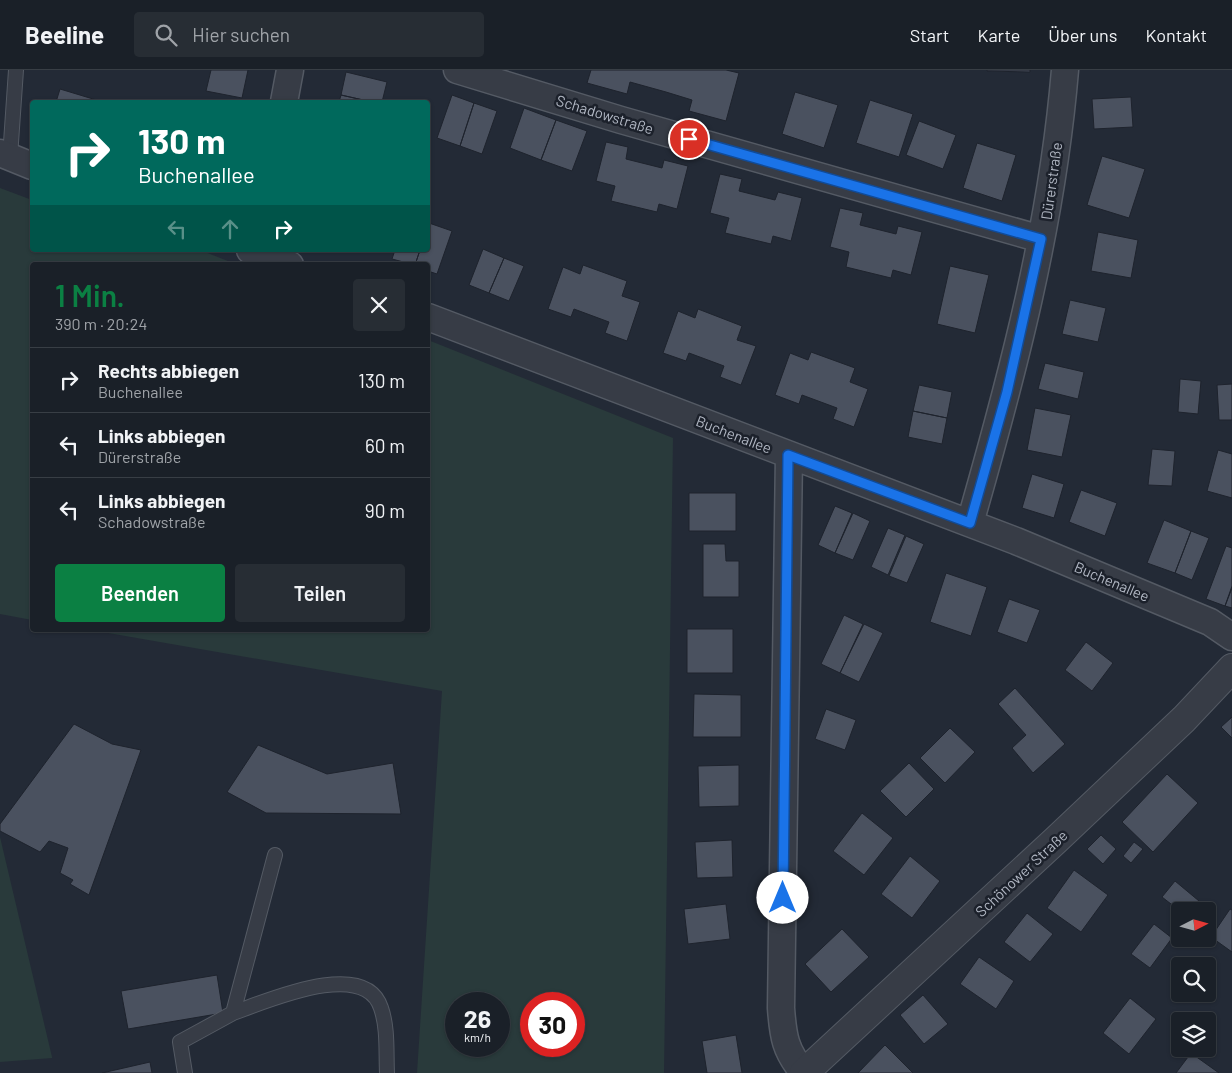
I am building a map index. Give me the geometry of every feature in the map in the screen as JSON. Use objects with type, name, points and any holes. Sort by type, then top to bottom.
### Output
[{"type":"street","points":[[284,100],[290,70]]},
{"type":"street","name":"Schadowstraße","points":[[457,70],[621,120],[1041,239]]},
{"type":"street","name":"Dürerstraße","points":[[970,523],[1007,392],[1050,202],[1065,70]]},
{"type":"street","points":[[255,252],[282,262]]},
{"type":"street","name":"Buchenallee","points":[[430,319],[970,523],[1210,622],[1232,638]]},
{"type":"street","points":[[788,455],[781,1008],[784,1039],[794,1060],[804,1073]]},
{"type":"street","name":"Schönower Straße","points":[[804,1073],[919,969],[1184,719],[1232,668]]},
{"type":"lane","points":[[14,159],[16,70]]},
{"type":"lane","points":[[233,1013],[275,855]]},
{"type":"lane","points":[[185,1073],[180,1042],[233,1013],[312,987],[344,984],[362,987],[373,995],[381,1006],[388,1073]]},
{"type":"shaded area","points":[[0,188],[30,199],[30,252],[205,252],[230,262],[30,262],[30,620],[0,614]]},
{"type":"shaded area","points":[[430,341],[673,438],[664,1073],[417,1073],[442,691],[103,632],[430,632]]},
{"type":"shaded area","points":[[0,837],[52,1057],[52,1058],[0,1062]]},
{"type":"building","points":[[211,70],[248,70],[242,98],[206,91]]},
{"type":"building","points":[[591,70],[726,70],[739,73],[726,121],[689,111],[692,100],[630,82],[627,94],[587,83]]},
{"type":"building","points":[[1030,70],[1030,72],[987,71]]},
{"type":"building","points":[[346,72],[387,82],[382,100],[363,100],[341,95]]},
{"type":"building","points":[[60,89],[96,100],[57,100]]},
{"type":"building","points":[[795,92],[838,105],[824,148],[782,134]]},
{"type":"building","points":[[341,95],[363,100],[340,100]]},
{"type":"building","points":[[452,95],[474,103],[460,146],[437,138]]},
{"type":"building","points":[[1131,97],[1133,127],[1094,129],[1092,99]]},
{"type":"building","points":[[870,100],[913,114],[899,157],[856,143]]},
{"type":"building","points":[[474,103],[497,111],[482,154],[460,146]]},
{"type":"building","points":[[524,108],[556,120],[541,160],[510,148]]},
{"type":"building","points":[[556,120],[587,131],[572,171],[541,160]]},
{"type":"building","points":[[919,121],[956,135],[943,169],[906,155]]},
{"type":"building","points":[[606,142],[628,147],[626,159],[662,168],[664,160],[688,166],[677,209],[659,204],[657,212],[611,201],[615,186],[596,181]]},
{"type":"building","points":[[977,143],[1016,155],[1002,201],[963,188]]},
{"type":"building","points":[[1102,156],[1145,169],[1129,218],[1087,205]]},
{"type":"building","points":[[720,174],[742,179],[739,191],[775,200],[778,192],[802,198],[791,241],[773,236],[771,244],[725,233],[729,218],[710,213]]},
{"type":"building","points":[[840,208],[863,213],[860,225],[896,234],[898,226],[922,232],[911,275],[893,270],[891,278],[846,267],[849,252],[830,247]]},
{"type":"building","points":[[430,223],[452,231],[437,274],[430,272],[430,262],[416,262],[419,252],[430,252]]},
{"type":"building","points":[[1098,232],[1138,240],[1131,278],[1091,271]]},
{"type":"building","points":[[483,249],[504,258],[489,293],[469,285]]},
{"type":"building","points":[[394,252],[419,252],[416,262],[404,262],[392,259]]},
{"type":"building","points":[[504,258],[524,266],[509,301],[489,293]]},
{"type":"building","points":[[583,265],[627,281],[622,296],[640,302],[627,341],[605,333],[609,322],[574,309],[571,317],[548,309],[563,267],[580,274]]},
{"type":"building","points":[[950,266],[989,275],[975,333],[937,324]]},
{"type":"building","points":[[1070,300],[1106,308],[1098,342],[1062,334]]},
{"type":"building","points":[[698,309],[742,326],[737,340],[756,346],[741,385],[720,377],[724,366],[689,353],[686,361],[663,353],[678,311],[695,318]]},
{"type":"building","points":[[811,352],[855,368],[850,382],[868,389],[854,427],[833,419],[837,408],[802,395],[799,404],[775,395],[790,353],[808,360]]},
{"type":"building","points":[[1045,363],[1084,372],[1078,399],[1038,389]]},
{"type":"building","points":[[1180,379],[1201,381],[1198,414],[1178,412]]},
{"type":"building","points":[[1232,384],[1232,420],[1219,420],[1217,385]]},
{"type":"building","points":[[919,385],[952,392],[947,418],[913,411]]},
{"type":"building","points":[[1035,408],[1071,415],[1062,457],[1027,450]]},
{"type":"building","points":[[913,411],[947,418],[942,444],[908,437]]},
{"type":"building","points":[[1152,449],[1175,451],[1172,486],[1148,485]]},
{"type":"building","points":[[1218,450],[1232,454],[1232,498],[1207,491]]},
{"type":"building","points":[[1032,474],[1064,484],[1054,518],[1022,508]]},
{"type":"building","points":[[1081,490],[1117,503],[1105,536],[1069,522]]},
{"type":"building","points":[[689,493],[736,493],[736,531],[689,531]]},
{"type":"building","points":[[835,506],[852,513],[835,553],[818,545]]},
{"type":"building","points":[[853,513],[870,521],[853,560],[835,553]]},
{"type":"building","points":[[1164,520],[1191,531],[1175,573],[1147,563]]},
{"type":"building","points":[[888,528],[905,535],[888,575],[871,567]]},
{"type":"building","points":[[1191,531],[1209,538],[1192,580],[1175,573]]},
{"type":"building","points":[[906,536],[924,544],[907,583],[889,576]]},
{"type":"building","points":[[703,544],[725,544],[726,561],[739,561],[739,597],[703,597]]},
{"type":"building","points":[[1226,546],[1232,548],[1232,586],[1225,606],[1206,599]]},
{"type":"building","points":[[946,573],[987,587],[971,636],[930,622]]},
{"type":"building","points":[[1232,588],[1232,608],[1225,606]]},
{"type":"building","points":[[1009,599],[1040,610],[1027,643],[997,632]]},
{"type":"building","points":[[844,615],[863,624],[840,673],[821,664]]},
{"type":"building","points":[[864,624],[883,633],[859,682],[840,673]]},
{"type":"building","points":[[687,629],[733,629],[733,673],[687,673]]},
{"type":"building","points":[[1086,642],[1113,663],[1092,691],[1065,670]]},
{"type":"building","points":[[1015,688],[1065,744],[1033,773],[1012,748],[1026,735],[998,704]]},
{"type":"building","points":[[694,694],[741,695],[741,737],[693,737]]},
{"type":"building","points":[[826,709],[856,720],[845,750],[815,739]]},
{"type":"building","points":[[1232,717],[1232,738],[1221,727]]},
{"type":"building","points":[[74,724],[112,744],[141,750],[89,895],[70,884],[73,880],[60,873],[68,848],[49,841],[40,852],[0,831],[0,824]]},
{"type":"building","points":[[950,728],[975,752],[945,783],[920,758]]},
{"type":"building","points":[[258,745],[327,774],[393,763],[401,814],[266,813],[227,792]]},
{"type":"building","points":[[909,763],[934,789],[906,817],[880,791]]},
{"type":"building","points":[[739,765],[739,806],[699,807],[698,766]]},
{"type":"building","points":[[1167,774],[1198,803],[1153,852],[1122,822]]},
{"type":"building","points":[[862,813],[893,838],[864,875],[833,851]]},
{"type":"building","points":[[1101,835],[1116,849],[1103,864],[1087,849]]},
{"type":"building","points":[[732,840],[733,877],[697,878],[695,842]]},
{"type":"building","points":[[1134,842],[1143,849],[1131,863],[1123,856]]},
{"type":"building","points":[[910,856],[940,881],[912,918],[881,894]]},
{"type":"building","points":[[1074,870],[1108,895],[1081,932],[1047,908]]},
{"type":"building","points":[[1175,881],[1199,901],[1171,902],[1171,904],[1162,897]]},
{"type":"building","points":[[726,904],[730,939],[688,944],[684,909]]},
{"type":"building","points":[[1230,909],[1232,910],[1232,952],[1216,941],[1216,930]]},
{"type":"building","points":[[1027,913],[1053,934],[1030,962],[1004,942]]},
{"type":"building","points":[[1154,924],[1171,937],[1150,968],[1131,954]]},
{"type":"building","points":[[842,929],[869,957],[831,992],[805,964]]},
{"type":"building","points":[[979,957],[1014,981],[996,1009],[960,984]]},
{"type":"building","points":[[217,975],[223,1013],[128,1029],[121,991]]},
{"type":"building","points":[[923,995],[948,1024],[924,1044],[900,1015]]},
{"type":"building","points":[[1130,998],[1156,1019],[1129,1054],[1103,1033]]},
{"type":"building","points":[[736,1035],[742,1073],[707,1073],[702,1041]]},
{"type":"building","points":[[885,1045],[913,1073],[858,1073]]},
{"type":"building","points":[[1188,1057],[1197,1057],[1219,1073],[1176,1073]]},
{"type":"building","points":[[150,1062],[152,1073],[102,1073]]},
{"type":"route","points":[[689,139],[1041,239],[1007,392],[970,523],[788,455],[783,898]]}]
